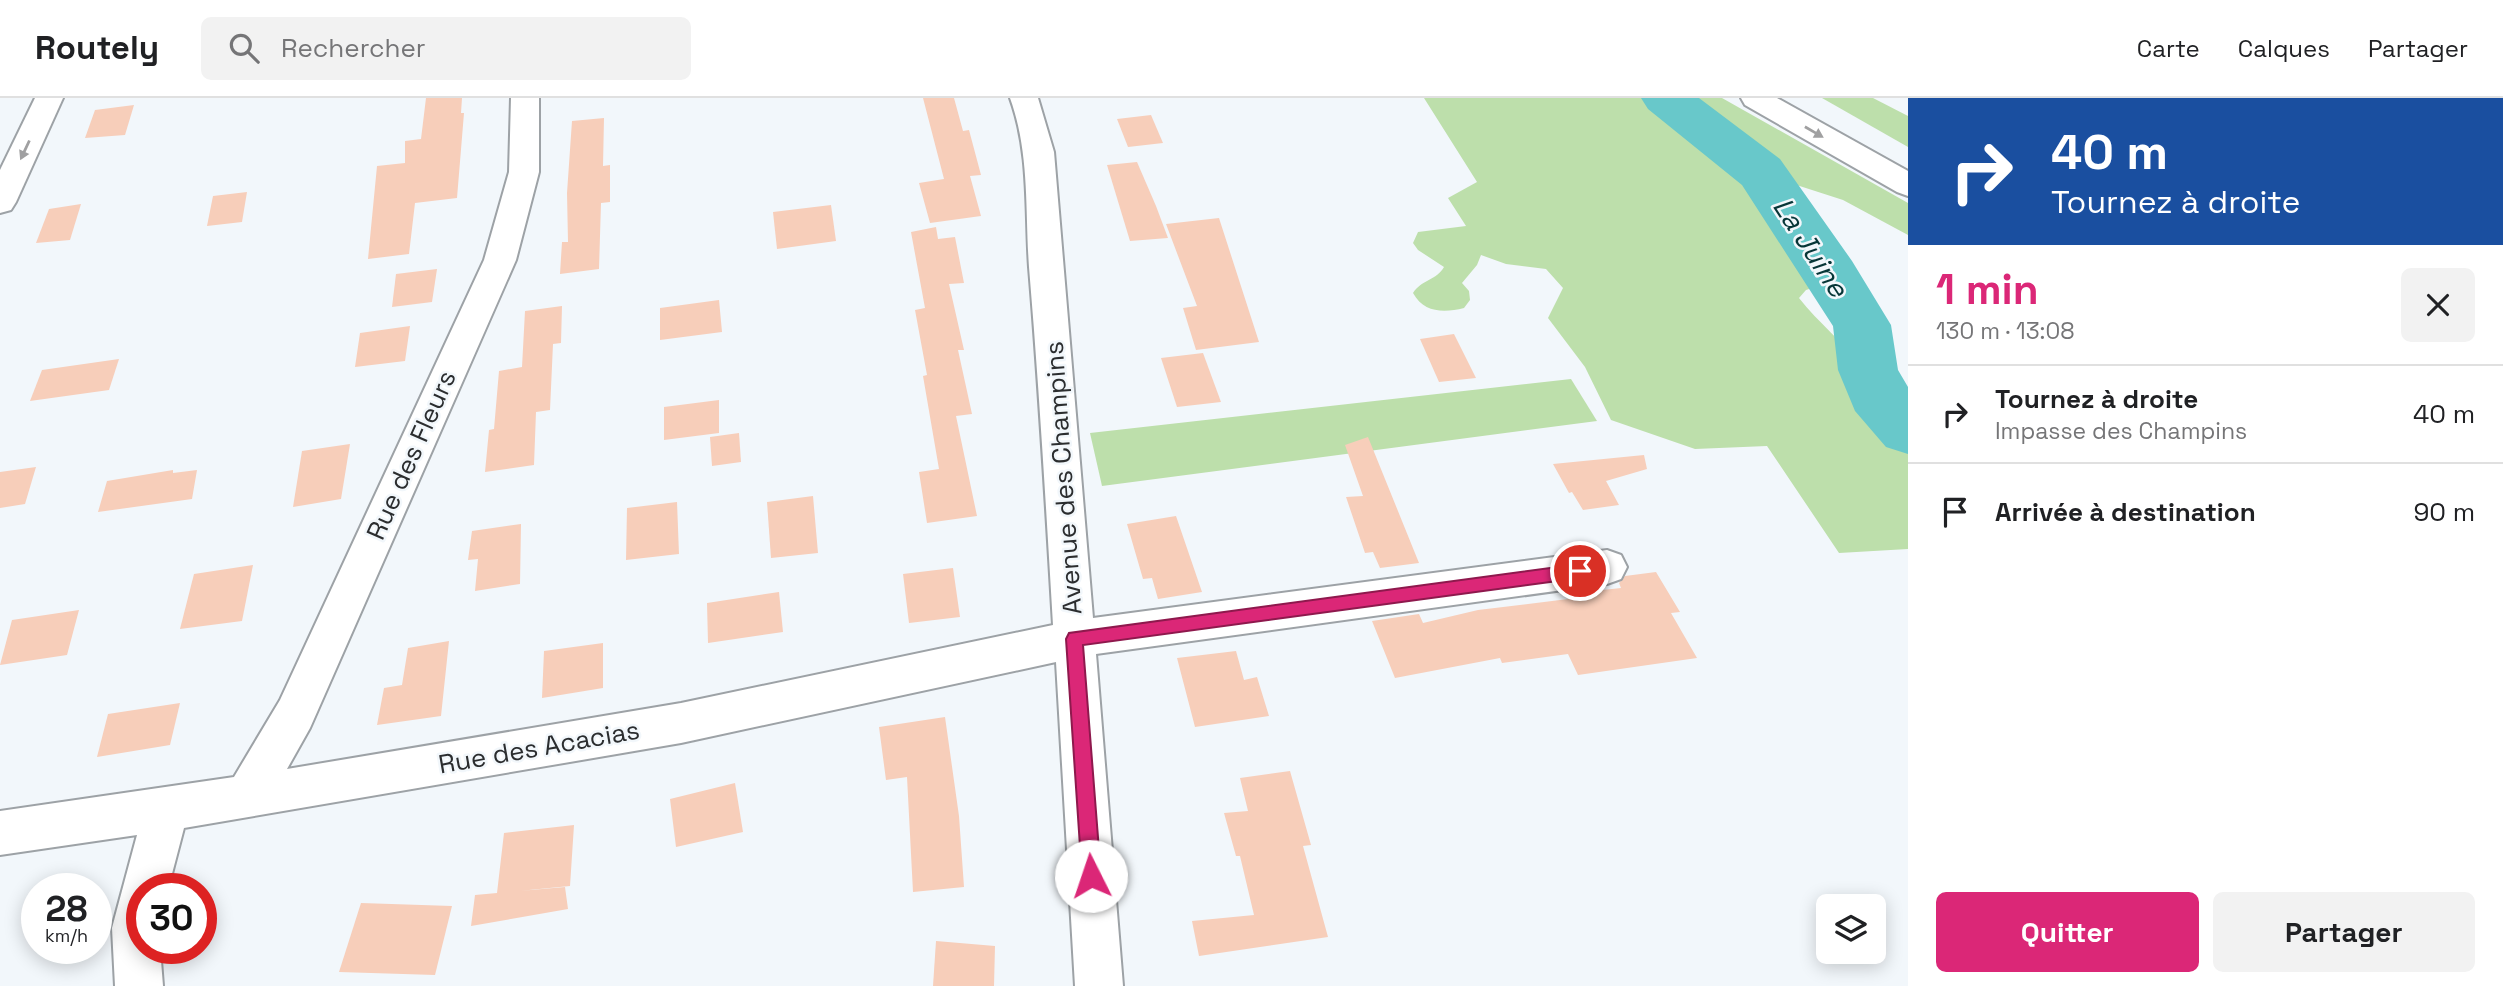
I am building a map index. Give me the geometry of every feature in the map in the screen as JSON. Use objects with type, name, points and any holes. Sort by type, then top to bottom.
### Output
[{"type":"street","points":[[0,202],[50,98]]},
{"type":"street","name":"Rue des Fleurs","points":[[247,797],[295,714],[500,260],[524,172],[525,98]]},
{"type":"street","name":"Avenue des Champins","points":[[1024,98],[1041,167],[1044,247],[1054,348],[1099,986]]},
{"type":"street","points":[[1755,98],[1908,185]]},
{"type":"street","points":[[1797,98],[1908,160]]},
{"type":"street","name":"Rue des Acacias","points":[[0,833],[247,797],[681,723],[1074,639],[1607,567]]},
{"type":"street","points":[[149,873],[167,808]]},
{"type":"street","points":[[137,964],[139,986]]},
{"type":"green space","points":[[1424,98],[1722,98],[1908,203],[1908,235],[1843,200],[1781,180],[1783,217],[1822,285],[1806,290],[1799,298],[1854,359],[1887,417],[1908,443],[1908,549],[1839,553],[1767,446],[1695,449],[1611,420],[1585,367],[1548,318],[1563,288],[1546,269],[1506,264],[1481,255],[1477,265],[1462,283],[1469,291],[1470,300],[1464,308],[1435,310],[1418,300],[1413,293],[1416,289],[1444,267],[1418,250],[1413,243],[1418,232],[1466,226],[1448,198],[1477,182]]},
{"type":"green space","points":[[1822,98],[1873,98],[1908,116],[1908,147]]},
{"type":"green space","points":[[1571,379],[1597,421],[1102,486],[1090,433]]},
{"type":"building","points":[[426,98],[462,98],[461,113],[464,113],[457,198],[415,203],[409,254],[368,259],[377,166],[405,163],[405,141],[421,139]]},
{"type":"building","points":[[923,98],[954,98],[963,131],[969,130],[981,175],[970,176],[981,216],[930,223],[919,183],[944,179]]},
{"type":"building","points":[[134,105],[125,135],[85,138],[95,110]]},
{"type":"building","points":[[1151,115],[1163,143],[1128,147],[1117,119]]},
{"type":"building","points":[[604,118],[603,166],[610,165],[610,202],[601,203],[599,269],[560,274],[562,242],[568,242],[567,193],[572,121]]},
{"type":"building","points":[[1137,162],[1168,238],[1130,241],[1107,165]]},
{"type":"building","points":[[247,192],[242,222],[207,226],[213,196]]},
{"type":"building","points":[[81,204],[70,240],[36,243],[49,209]]},
{"type":"building","points":[[831,205],[836,241],[777,249],[773,212]]},
{"type":"building","points":[[1219,218],[1259,342],[1196,350],[1183,308],[1197,306],[1166,224]]},
{"type":"building","points":[[936,227],[938,239],[955,237],[964,283],[949,284],[964,350],[958,350],[972,414],[956,416],[977,516],[927,523],[919,472],[939,469],[923,376],[927,375],[915,310],[925,308],[911,232]]},
{"type":"building","points":[[437,269],[432,302],[392,307],[396,274]]},
{"type":"building","points":[[719,300],[722,332],[660,340],[660,308]]},
{"type":"building","points":[[562,306],[561,343],[553,344],[550,410],[536,412],[534,465],[485,472],[489,430],[494,429],[499,371],[522,367],[525,311]]},
{"type":"building","points":[[410,326],[405,361],[355,367],[360,333]]},
{"type":"building","points":[[1454,334],[1476,378],[1439,382],[1420,339]]},
{"type":"building","points":[[1203,353],[1221,402],[1177,407],[1161,358]]},
{"type":"building","points":[[119,359],[109,390],[30,401],[42,370]]},
{"type":"building","points":[[719,400],[719,433],[664,440],[664,407]]},
{"type":"building","points":[[739,433],[741,462],[712,466],[710,437]]},
{"type":"building","points":[[1368,437],[1419,563],[1380,568],[1373,552],[1365,553],[1346,497],[1363,496],[1345,445]]},
{"type":"building","points":[[350,444],[341,499],[293,507],[302,451]]},
{"type":"building","points":[[1644,455],[1647,469],[1606,481],[1619,505],[1583,510],[1572,492],[1569,493],[1553,464]]},
{"type":"building","points":[[36,467],[25,504],[0,508],[0,472]]},
{"type":"building","points":[[173,470],[173,473],[197,470],[192,499],[98,512],[107,481]]},
{"type":"building","points":[[813,496],[818,553],[771,558],[767,502]]},
{"type":"building","points":[[677,502],[679,554],[626,560],[627,508]]},
{"type":"building","points":[[1176,516],[1202,592],[1158,599],[1152,578],[1143,579],[1127,524]]},
{"type":"building","points":[[521,524],[520,584],[475,591],[478,559],[468,560],[472,531]]},
{"type":"building","points":[[253,565],[242,621],[180,629],[194,574]]},
{"type":"building","points":[[953,568],[960,617],[909,623],[903,574]]},
{"type":"building","points":[[1656,572],[1680,612],[1671,613],[1697,658],[1578,675],[1568,654],[1502,663],[1500,658],[1395,678],[1372,621],[1419,614],[1423,623],[1478,610],[1568,599],[1566,594],[1621,588],[1619,583],[1625,576]]},
{"type":"building","points":[[779,592],[783,632],[708,643],[707,603]]},
{"type":"building","points":[[79,610],[67,655],[0,665],[12,620]]},
{"type":"building","points":[[449,641],[441,716],[377,725],[384,688],[402,685],[408,648]]},
{"type":"building","points":[[603,643],[603,688],[542,698],[544,651]]},
{"type":"building","points":[[1236,651],[1244,680],[1257,677],[1269,716],[1195,727],[1177,658]]},
{"type":"building","points":[[180,703],[170,745],[97,757],[108,714]]},
{"type":"building","points":[[945,717],[959,816],[964,887],[913,892],[907,777],[886,780],[879,727]]},
{"type":"building","points":[[1290,771],[1311,845],[1303,846],[1328,937],[1199,956],[1192,921],[1254,915],[1240,856],[1236,856],[1224,813],[1248,811],[1240,778]]},
{"type":"building","points":[[735,783],[743,832],[676,847],[670,799]]},
{"type":"building","points":[[574,825],[570,886],[519,891],[565,887],[568,909],[471,926],[475,895],[497,893],[504,833]]},
{"type":"building","points":[[361,903],[452,906],[435,975],[339,972]]},
{"type":"building","points":[[936,941],[995,946],[994,986],[933,986]]},
{"type":"waterway","name":"La Juine","points":[[1666,98],[1761,172],[1862,325],[1868,370],[1877,394],[1908,429]]},
{"type":"route","points":[[1091,876],[1074,639],[1580,571]]}]
